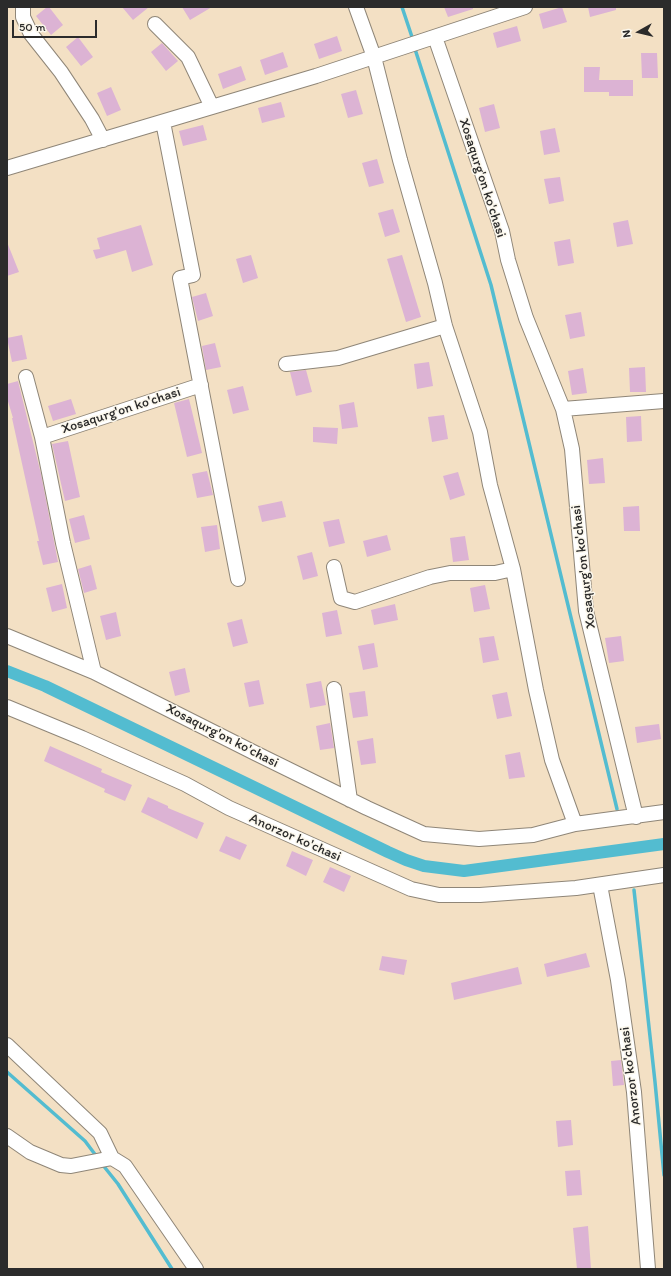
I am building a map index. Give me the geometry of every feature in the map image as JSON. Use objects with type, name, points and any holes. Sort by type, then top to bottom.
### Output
[{"type":"street","points":[[23,7],[23,17],[31,34],[61,72],[92,119],[103,140]]},
{"type":"street","points":[[356,7],[374,57],[400,160],[435,283],[445,326],[480,432],[490,485],[513,569],[536,690],[552,760],[575,824]]},
{"type":"street","points":[[9,164],[103,140],[316,76],[525,7]]},
{"type":"street","points":[[155,24],[188,57],[212,107]]},
{"type":"street","name":"Xosaqurg'on ko'chasi","points":[[435,36],[502,231],[508,260],[526,318],[563,408],[572,449],[586,611],[636,817]]},
{"type":"street","name":"Xosaqurg'on ko'chasi","points":[[163,122],[192,275],[180,278],[238,579]]},
{"type":"street","points":[[286,364],[338,358],[445,326]]},
{"type":"street","name":"Xosaqurg'on ko'chasi","points":[[26,377],[42,438],[94,672]]},
{"type":"street","name":"Xosaqurg'on ko'chasi","points":[[42,438],[201,385]]},
{"type":"street","points":[[563,408],[664,400]]},
{"type":"street","points":[[334,567],[341,598],[355,602],[430,577],[450,573],[495,573],[513,569]]},
{"type":"street","name":"Xosaqurg'on ko'chasi","points":[[7,636],[30,644],[94,672],[350,800],[424,834],[479,839],[532,835],[575,824],[636,817],[664,812]]},
{"type":"street","points":[[334,689],[350,800]]},
{"type":"street","name":"Anorzor ko'chasi","points":[[7,707],[82,738],[185,784],[229,808],[411,889],[439,895],[480,895],[576,888],[664,875]]},
{"type":"street","name":"Anorzor ko'chasi","points":[[600,885],[618,980],[634,1092],[648,1269]]},
{"type":"street","points":[[7,1045],[100,1134],[112,1158],[125,1166],[196,1269]]},
{"type":"street","points":[[7,1136],[30,1152],[61,1165],[71,1166],[112,1158]]},
{"type":"building","points":[[49,7],[63,25],[51,35],[36,16]]},
{"type":"building","points":[[122,7],[149,7],[133,20]]},
{"type":"building","points":[[182,7],[212,7],[190,20]]},
{"type":"building","points":[[444,7],[473,7],[473,9],[448,17]]},
{"type":"building","points":[[562,7],[567,22],[543,29],[539,14]]},
{"type":"building","points":[[588,7],[616,7],[616,10],[590,17]]},
{"type":"building","points":[[517,26],[521,41],[497,48],[493,33]]},
{"type":"building","points":[[337,36],[342,51],[319,59],[314,44]]},
{"type":"building","points":[[78,37],[93,57],[81,66],[66,47]]},
{"type":"building","points":[[162,43],[178,61],[166,71],[151,52]]},
{"type":"building","points":[[283,52],[288,67],[265,75],[260,60]]},
{"type":"building","points":[[641,53],[657,53],[658,78],[642,78]]},
{"type":"building","points":[[241,66],[246,80],[223,89],[218,74]]},
{"type":"building","points":[[584,67],[600,67],[599,80],[633,80],[633,96],[609,96],[609,92],[584,92]]},
{"type":"building","points":[[111,87],[121,110],[107,116],[97,93]]},
{"type":"building","points":[[356,90],[363,114],[348,118],[341,94]]},
{"type":"building","points":[[281,102],[285,117],[262,123],[258,108]]},
{"type":"building","points":[[494,104],[500,128],[485,132],[479,108]]},
{"type":"building","points":[[203,125],[207,140],[183,146],[179,131]]},
{"type":"building","points":[[555,128],[560,152],[544,155],[540,131]]},
{"type":"building","points":[[377,159],[384,183],[369,187],[362,163]]},
{"type":"building","points":[[560,177],[564,201],[549,204],[544,179]]},
{"type":"building","points":[[393,209],[400,232],[385,237],[378,213]]},
{"type":"building","points":[[628,220],[633,244],[617,247],[613,223]]},
{"type":"building","points":[[141,225],[153,265],[132,272],[126,250],[96,259],[93,250],[100,249],[97,238]]},
{"type":"building","points":[[570,239],[574,263],[558,266],[554,242]]},
{"type":"building","points":[[7,242],[19,272],[7,276]]},
{"type":"building","points":[[251,255],[258,278],[243,283],[236,259]]},
{"type":"building","points":[[402,255],[421,317],[406,322],[387,259]]},
{"type":"building","points":[[206,293],[213,316],[198,321],[192,297]]},
{"type":"building","points":[[581,312],[585,336],[570,339],[565,315]]},
{"type":"building","points":[[22,335],[27,359],[12,362],[7,338]]},
{"type":"building","points":[[215,343],[221,367],[206,370],[202,346]]},
{"type":"building","points":[[429,362],[433,386],[417,389],[414,364]]},
{"type":"building","points":[[645,367],[646,392],[630,392],[629,368]]},
{"type":"building","points":[[583,368],[587,393],[572,395],[568,371]]},
{"type":"building","points":[[306,370],[312,392],[296,396],[290,372]]},
{"type":"building","points":[[18,381],[41,474],[58,562],[43,565],[13,418],[7,398],[7,384]]},
{"type":"building","points":[[243,386],[249,410],[233,414],[227,390]]},
{"type":"building","points":[[71,399],[76,414],[53,421],[48,406]]},
{"type":"building","points":[[189,399],[202,453],[187,457],[174,403]]},
{"type":"building","points":[[354,402],[358,427],[342,429],[339,405]]},
{"type":"building","points":[[444,415],[448,439],[432,442],[428,417]]},
{"type":"building","points":[[641,416],[642,441],[627,442],[626,417]]},
{"type":"building","points":[[313,427],[338,428],[337,444],[313,442]]},
{"type":"building","points":[[68,441],[80,497],[65,501],[52,444]]},
{"type":"building","points":[[603,458],[605,483],[589,484],[587,460]]},
{"type":"building","points":[[207,471],[213,495],[197,498],[192,474]]},
{"type":"building","points":[[458,472],[465,495],[450,500],[443,476]]},
{"type":"building","points":[[282,501],[286,517],[262,522],[258,506]]},
{"type":"building","points":[[639,506],[640,531],[624,531],[623,507]]},
{"type":"building","points":[[84,515],[90,539],[75,543],[69,519]]},
{"type":"building","points":[[339,519],[345,543],[329,547],[323,522]]},
{"type":"building","points":[[217,525],[220,549],[205,552],[201,527]]},
{"type":"building","points":[[387,535],[391,550],[367,557],[363,541]]},
{"type":"building","points":[[465,536],[469,560],[453,562],[450,538]]},
{"type":"building","points":[[312,552],[318,576],[303,580],[297,556]]},
{"type":"building","points":[[91,565],[97,589],[84,593],[78,569]]},
{"type":"building","points":[[62,584],[67,608],[52,612],[46,588]]},
{"type":"building","points":[[485,585],[490,609],[474,612],[470,588]]},
{"type":"building","points":[[395,604],[398,620],[374,625],[371,610]]},
{"type":"building","points":[[337,610],[342,634],[326,637],[322,613]]},
{"type":"building","points":[[116,612],[121,636],[106,640],[100,616]]},
{"type":"building","points":[[242,619],[248,643],[233,647],[227,623]]},
{"type":"building","points":[[494,636],[499,660],[483,663],[479,638]]},
{"type":"building","points":[[621,636],[624,661],[609,663],[605,638]]},
{"type":"building","points":[[374,643],[378,667],[363,670],[358,646]]},
{"type":"building","points":[[185,668],[190,692],[175,696],[169,672]]},
{"type":"building","points":[[259,680],[264,704],[249,707],[244,683]]},
{"type":"building","points":[[321,681],[326,705],[310,708],[306,684]]},
{"type":"building","points":[[365,691],[368,716],[353,718],[349,693]]},
{"type":"building","points":[[507,692],[512,716],[497,719],[492,695]]},
{"type":"building","points":[[330,723],[334,748],[320,750],[316,726]]},
{"type":"building","points":[[659,724],[661,739],[637,743],[635,727]]},
{"type":"building","points":[[373,738],[376,763],[361,765],[357,741]]},
{"type":"building","points":[[50,746],[102,769],[101,772],[132,785],[125,801],[104,792],[105,789],[44,761]]},
{"type":"building","points":[[520,752],[525,777],[509,779],[505,755]]},
{"type":"building","points":[[148,797],[168,806],[168,808],[204,823],[197,839],[141,812]]},
{"type":"building","points":[[226,836],[247,845],[240,860],[219,851]]},
{"type":"building","points":[[292,851],[313,860],[306,876],[286,866]]},
{"type":"building","points":[[330,867],[351,876],[344,892],[323,882]]},
{"type":"building","points":[[586,953],[590,967],[547,977],[544,964]]},
{"type":"building","points":[[382,956],[407,960],[404,975],[379,970]]},
{"type":"building","points":[[518,967],[522,984],[454,1000],[451,983]]},
{"type":"building","points":[[621,1060],[624,1085],[613,1086],[611,1061]]},
{"type":"building","points":[[571,1120],[573,1145],[558,1147],[556,1121]]},
{"type":"building","points":[[580,1170],[582,1195],[567,1196],[565,1171]]},
{"type":"building","points":[[588,1226],[591,1269],[577,1269],[573,1228]]},
{"type":"waterway","points":[[402,7],[413,40]]},
{"type":"waterway","points":[[414,46],[491,285],[617,809]]},
{"type":"waterway","points":[[7,671],[45,686],[388,852],[424,866],[464,871],[664,844]]},
{"type":"waterway","points":[[634,890],[664,1175]]},
{"type":"waterway","points":[[7,1072],[85,1141],[97,1157]]},
{"type":"waterway","points":[[102,1164],[118,1184],[172,1269]]}]
